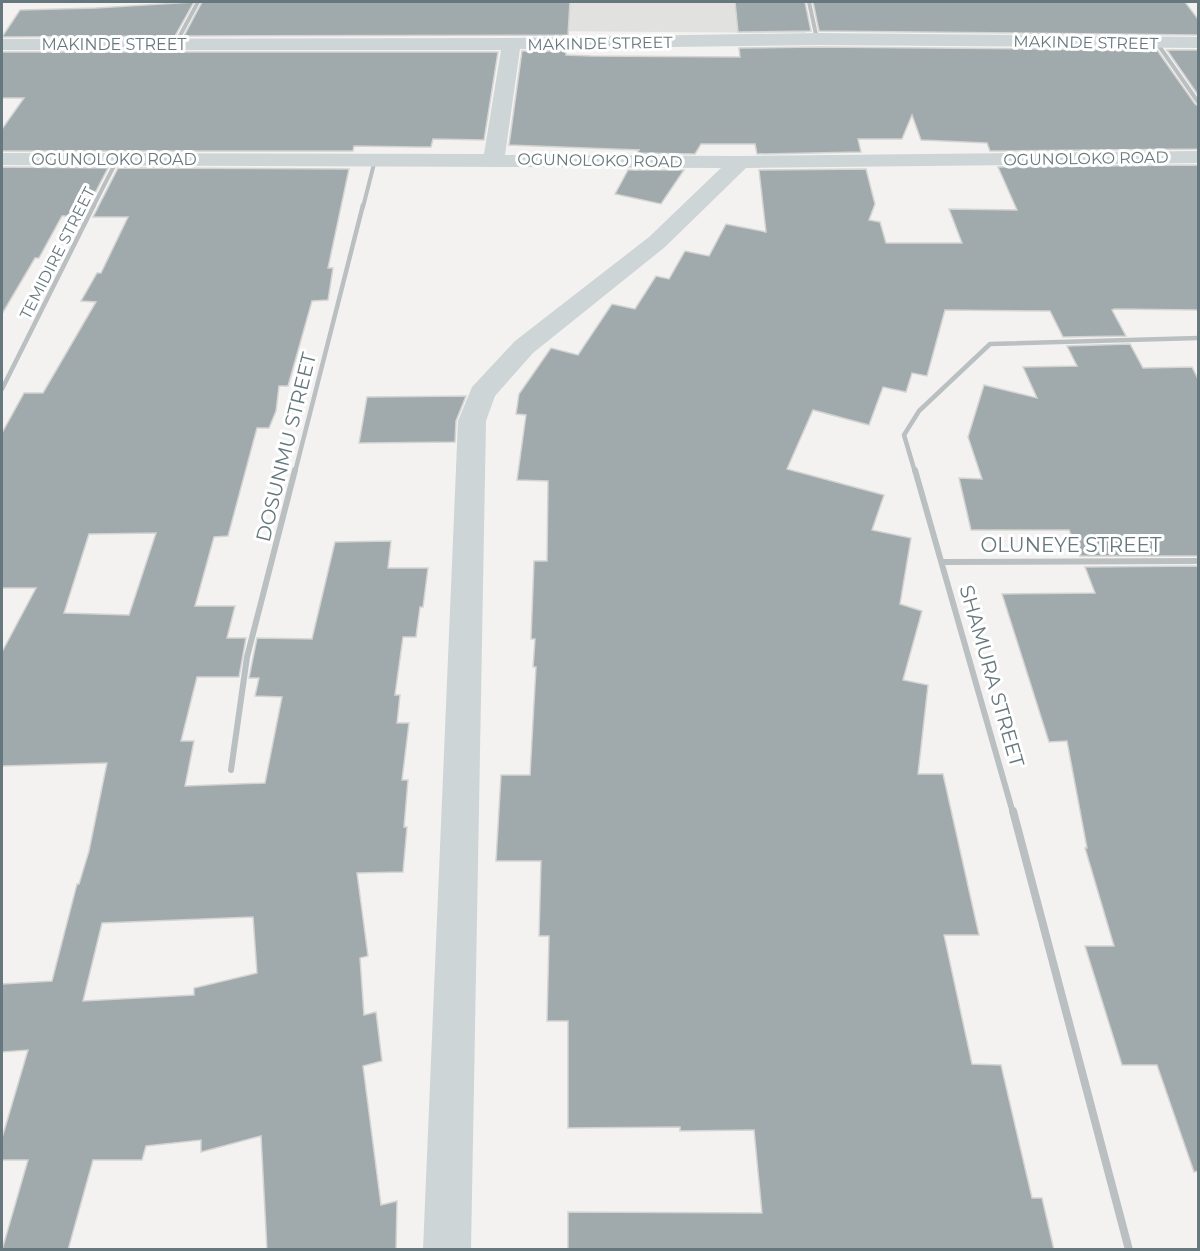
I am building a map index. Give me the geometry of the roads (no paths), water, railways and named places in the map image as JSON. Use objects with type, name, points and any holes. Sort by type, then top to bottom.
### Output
[{"type":"street","points":[[176,43],[198,2]]},
{"type":"street","points":[[809,2],[818,39]]},
{"type":"street","name":"MAKINDE STREET","points":[[2,44],[511,44],[818,39],[1198,43]]},
{"type":"street","points":[[1157,43],[1198,102]]},
{"type":"street","points":[[494,159],[511,44]]},
{"type":"street","name":"OGUNOLOKO ROAD","points":[[2,159],[494,159],[740,162],[1198,157]]},
{"type":"street","name":"DOSUNMU STREET","points":[[231,770],[247,657],[375,159]]},
{"type":"street","name":"TEMIDIRE STREET","points":[[2,389],[117,160]]},
{"type":"street","points":[[447,1250],[472,421],[482,393],[524,347],[657,242],[740,162]]},
{"type":"street","name":"SHAMURA STREET","points":[[1129,1250],[1066,1004],[943,562],[904,435],[918,411],[990,344],[1198,338]]},
{"type":"street","name":"OLUNEYE STREET","points":[[943,562],[1198,561]]}]
